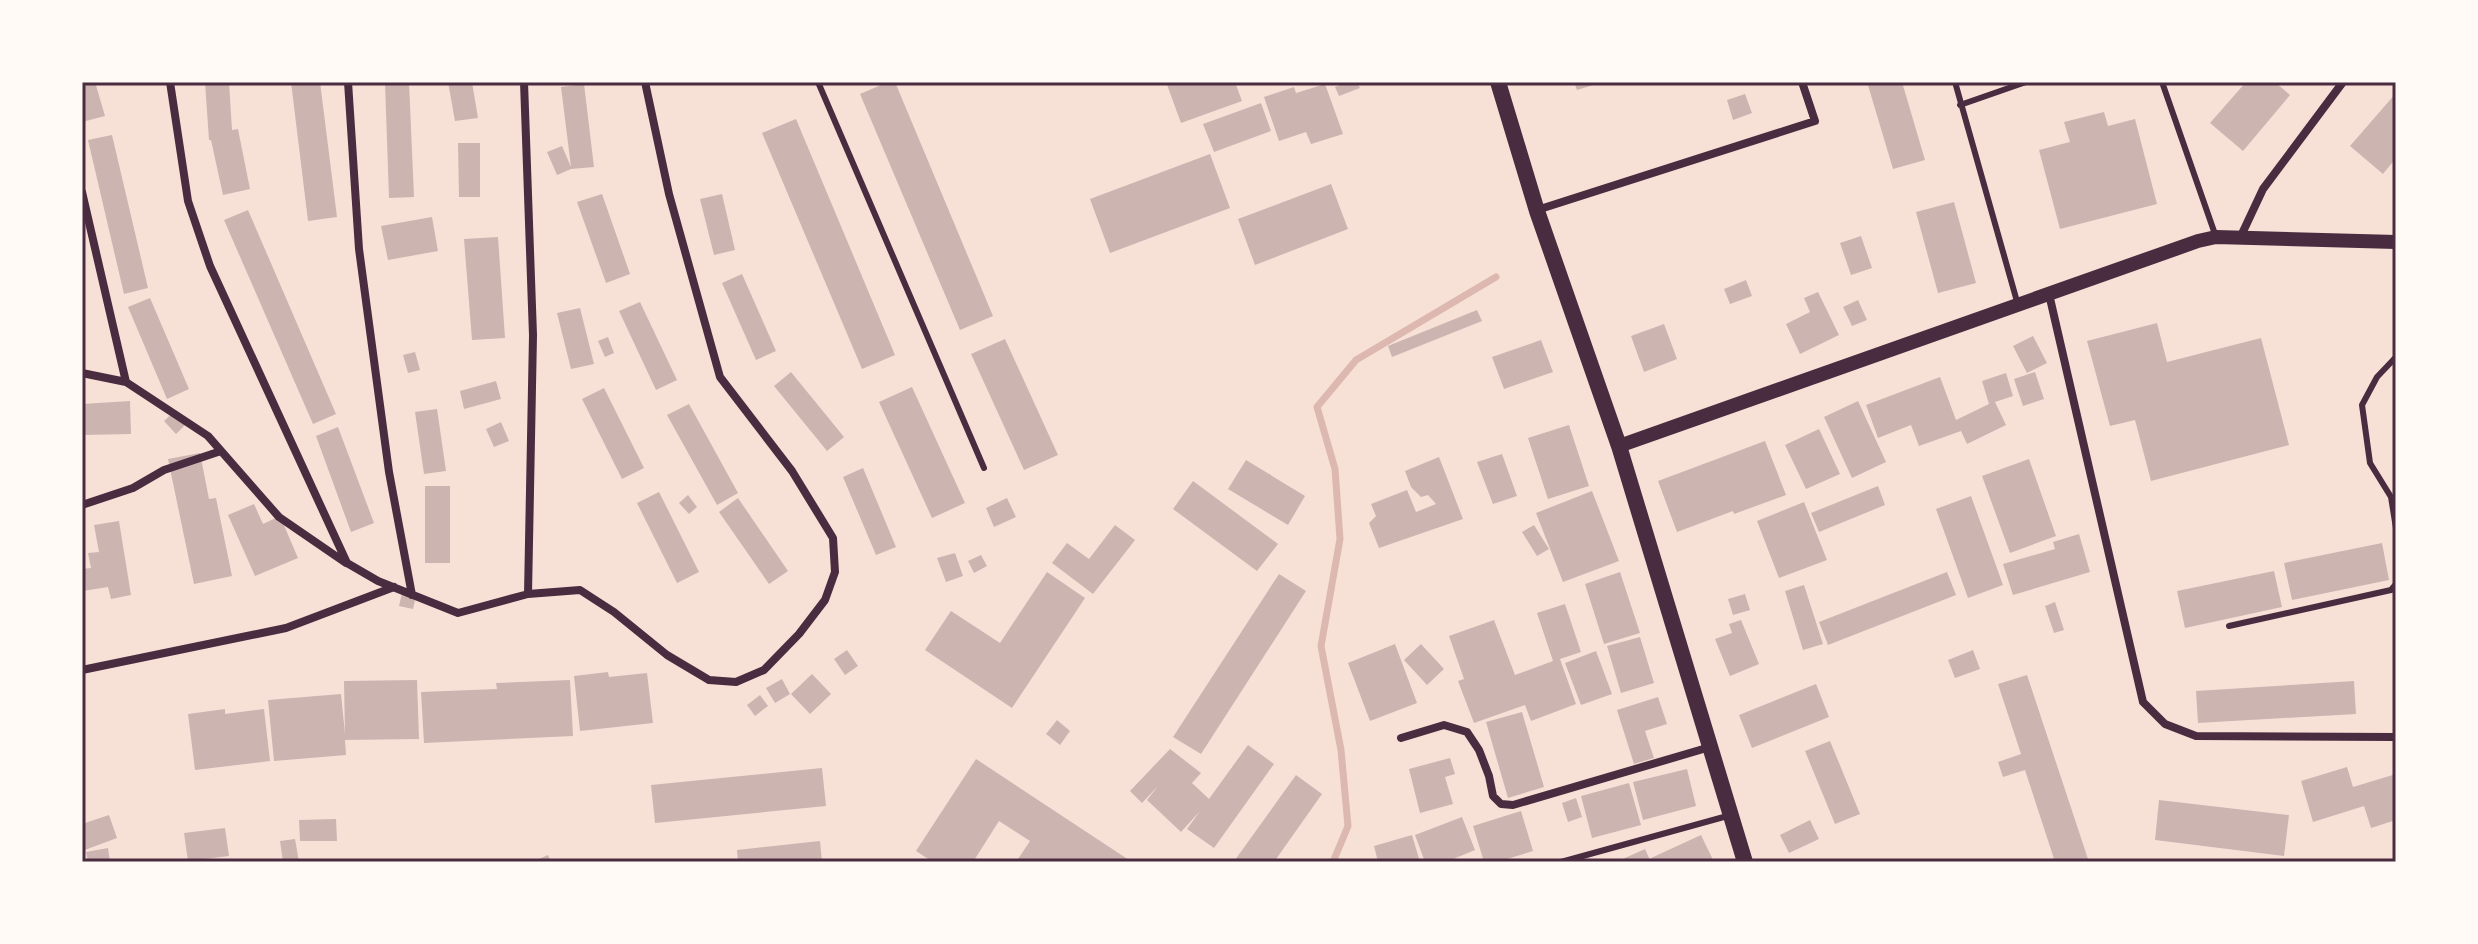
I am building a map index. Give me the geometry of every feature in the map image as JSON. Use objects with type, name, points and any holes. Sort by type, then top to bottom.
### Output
[{"type":"main road","points":[[1498,82],[1537,211],[1619,446],[1745,862]]},
{"type":"street","points":[[170,82],[188,201],[210,266],[347,563]]},
{"type":"street","points":[[348,82],[359,249],[389,472],[412,595]]},
{"type":"street","points":[[524,82],[533,335],[528,594]]},
{"type":"street","points":[[82,373],[126,382],[208,436],[279,517],[347,563],[412,595],[458,613],[528,594],[580,590],[614,612],[677,662],[709,680],[736,682],[764,670],[799,634],[825,600],[835,572],[833,538],[792,471],[720,377],[669,194],[645,82]]},
{"type":"street","points":[[1537,211],[1815,121],[1802,82]]},
{"type":"street","points":[[2240,238],[2263,189],[2343,82]]},
{"type":"street","points":[[82,192],[126,382]]},
{"type":"street","points":[[1619,446],[2198,241],[2216,237],[2396,242]]},
{"type":"street","points":[[2049,294],[2143,702],[2165,724],[2196,736],[2396,737]]},
{"type":"street","points":[[82,505],[133,488],[164,470],[221,451]]},
{"type":"street","points":[[82,670],[286,628],[394,587]]},
{"type":"street","points":[[1401,738],[1444,725],[1467,732],[1479,750],[1493,796],[1501,804],[1513,805],[1710,747]]},
{"type":"lane","points":[[818,82],[984,468]]},
{"type":"lane","points":[[1955,82],[2018,305]]},
{"type":"lane","points":[[1960,105],[2026,82]]},
{"type":"lane","points":[[2162,82],[2216,237]]},
{"type":"lane","points":[[2396,357],[2377,377],[2362,405],[2370,463],[2391,497],[2396,528]]},
{"type":"lane","points":[[2229,626],[2391,590],[2396,584]]},
{"type":"lane","points":[[1561,862],[1731,815]]},
{"type":"building","points":[[82,82],[95,82],[105,116],[82,122]]},
{"type":"building","points":[[205,82],[229,82],[232,130],[238,129],[250,189],[223,195],[209,140]]},
{"type":"building","points":[[291,82],[320,82],[337,217],[308,221]]},
{"type":"building","points":[[385,82],[409,82],[414,197],[389,198]]},
{"type":"building","points":[[448,82],[472,82],[478,118],[455,121]]},
{"type":"building","points":[[895,82],[993,316],[960,330],[860,94]]},
{"type":"building","points":[[1166,82],[1235,82],[1242,101],[1181,123]]},
{"type":"building","points":[[1357,82],[1360,88],[1339,96],[1335,87]]},
{"type":"building","points":[[1574,82],[1600,82],[1600,83],[1577,90]]},
{"type":"building","points":[[1867,82],[1902,82],[1925,160],[1893,169]]},
{"type":"building","points":[[2246,82],[2275,82],[2290,95],[2243,151],[2210,123]]},
{"type":"building","points":[[584,84],[594,167],[571,169],[557,175],[547,152],[562,146],[571,167],[561,87]]},
{"type":"building","points":[[1325,84],[1343,134],[1311,144],[1306,132],[1279,141],[1264,97],[1294,87],[1296,93]]},
{"type":"building","points":[[2396,93],[2396,158],[2383,174],[2350,146]]},
{"type":"building","points":[[1745,94],[1752,113],[1733,120],[1727,100]]},
{"type":"building","points":[[1261,103],[1271,131],[1214,152],[1203,124]]},
{"type":"building","points":[[2104,112],[2108,126],[2135,119],[2157,204],[2060,229],[2039,150],[2070,142],[2064,122]]},
{"type":"building","points":[[796,119],[895,355],[862,369],[762,133]]},
{"type":"building","points":[[112,135],[148,288],[124,294],[88,140]]},
{"type":"building","points":[[458,143],[480,143],[480,197],[459,197]]},
{"type":"building","points":[[1210,154],[1230,208],[1110,253],[1090,199]]},
{"type":"building","points":[[1331,184],[1348,229],[1255,265],[1238,219]]},
{"type":"building","points":[[602,194],[630,274],[606,283],[577,202]]},
{"type":"building","points":[[722,194],[735,250],[714,255],[700,199]]},
{"type":"building","points":[[1954,202],[1976,283],[1938,293],[1916,212]]},
{"type":"building","points":[[248,210],[336,414],[313,424],[224,220]]},
{"type":"building","points":[[432,217],[438,251],[388,260],[381,226]]},
{"type":"building","points":[[1861,236],[1872,268],[1851,275],[1840,243]]},
{"type":"building","points":[[498,237],[505,338],[472,340],[464,239]]},
{"type":"building","points":[[742,274],[776,351],[756,360],[722,283]]},
{"type":"building","points":[[1746,280],[1752,296],[1730,304],[1724,289]]},
{"type":"building","points":[[1818,292],[1839,335],[1800,354],[1786,324],[1810,312],[1804,298]]},
{"type":"building","points":[[150,298],[189,389],[167,399],[128,307]]},
{"type":"building","points":[[1858,300],[1867,320],[1852,326],[1843,307]]},
{"type":"building","points":[[640,302],[677,380],[656,390],[619,311]]},
{"type":"building","points":[[580,308],[594,364],[571,369],[557,313]]},
{"type":"building","points":[[1477,310],[1482,321],[1392,357],[1388,346]]},
{"type":"building","points":[[2157,323],[2167,362],[2261,338],[2289,445],[2151,481],[2135,420],[2110,426],[2087,341]]},
{"type":"building","points":[[1664,324],[1677,359],[1644,372],[1631,336]]},
{"type":"building","points":[[2033,336],[2047,363],[2027,373],[2013,346]]},
{"type":"building","points":[[608,337],[614,353],[605,357],[598,341]]},
{"type":"building","points":[[1005,339],[1058,455],[1024,470],[971,354]]},
{"type":"building","points":[[1541,340],[1553,372],[1504,389],[1492,357]]},
{"type":"building","points":[[415,352],[420,370],[408,373],[403,355]]},
{"type":"building","points":[[791,372],[844,437],[827,451],[774,386]]},
{"type":"building","points":[[2035,372],[2044,399],[2023,406],[2014,379]]},
{"type":"building","points":[[2006,373],[2013,396],[1995,402],[2006,425],[1967,444],[1961,431],[1919,446],[1911,425],[1878,438],[1866,405],[1940,377],[1956,420],[1989,404],[1982,381]]},
{"type":"building","points":[[496,381],[501,399],[464,409],[460,391]]},
{"type":"building","points":[[912,387],[965,503],[932,518],[879,402]]},
{"type":"building","points":[[604,388],[644,468],[622,479],[582,399]]},
{"type":"building","points":[[130,401],[131,434],[82,435],[82,404]]},
{"type":"building","points":[[1858,401],[1886,462],[1852,478],[1824,417]]},
{"type":"building","points":[[689,404],[738,493],[717,505],[667,415]]},
{"type":"building","points":[[437,409],[446,471],[424,474],[415,412]]},
{"type":"building","points":[[175,411],[187,423],[176,434],[164,421]]},
{"type":"building","points":[[501,422],[509,441],[494,447],[486,429]]},
{"type":"building","points":[[1569,425],[1589,486],[1548,499],[1528,438]]},
{"type":"building","points":[[338,427],[374,523],[351,532],[316,436]]},
{"type":"building","points":[[1819,429],[1840,474],[1806,489],[1785,445]]},
{"type":"building","points":[[1765,441],[1786,495],[1677,532],[1658,481]]},
{"type":"building","points":[[200,453],[209,499],[216,498],[232,576],[194,584],[168,459]]},
{"type":"building","points":[[1502,454],[1517,496],[1493,504],[1477,462]]},
{"type":"building","points":[[1439,457],[1463,519],[1379,548],[1369,523],[1376,516],[1371,504],[1407,490],[1416,512],[1436,504],[1428,495],[1421,497],[1411,487],[1405,471]]},
{"type":"building","points":[[2029,459],[2056,536],[2010,553],[1982,476]]},
{"type":"building","points":[[1246,460],[1305,496],[1288,525],[1228,489]]},
{"type":"building","points":[[863,468],[896,547],[876,555],[843,477]]},
{"type":"building","points":[[1193,481],[1278,544],[1257,571],[1173,509]]},
{"type":"building","points":[[425,486],[450,486],[450,563],[425,563]]},
{"type":"building","points":[[1878,486],[1885,505],[1819,532],[1811,513]]},
{"type":"building","points":[[1592,491],[1619,561],[1563,582],[1536,513]]},
{"type":"building","points":[[659,492],[699,572],[677,583],[637,503]]},
{"type":"building","points":[[688,495],[697,507],[689,514],[679,503]]},
{"type":"building","points":[[1971,496],[2003,585],[1968,598],[1936,509]]},
{"type":"building","points":[[738,498],[788,571],[769,584],[719,512]]},
{"type":"building","points":[[1007,498],[1016,517],[994,527],[986,508]]},
{"type":"building","points":[[1804,502],[1827,560],[1779,578],[1757,521]]},
{"type":"building","points":[[254,504],[263,524],[280,516],[298,558],[255,576],[228,515]]},
{"type":"building","points":[[119,521],[131,595],[111,599],[108,587],[83,591],[82,569],[91,568],[88,553],[99,552],[94,525]]},
{"type":"building","points":[[1115,525],[1135,540],[1093,594],[1052,563],[1067,543],[1089,559]]},
{"type":"building","points":[[1534,525],[1549,549],[1537,556],[1522,532]]},
{"type":"building","points":[[2079,534],[2090,572],[2013,595],[2003,564],[2055,549],[2053,542]]},
{"type":"building","points":[[2382,543],[2389,580],[2292,600],[2284,563]]},
{"type":"building","points":[[955,553],[963,576],[946,582],[937,558]]},
{"type":"building","points":[[981,555],[987,566],[974,573],[968,561]]},
{"type":"building","points":[[2274,571],[2282,607],[2185,628],[2177,591]]},
{"type":"building","points":[[1047,572],[1085,598],[1012,708],[925,650],[951,611],[1000,643]]},
{"type":"building","points":[[1620,572],[1640,633],[1604,644],[1585,584]]},
{"type":"building","points":[[1947,572],[1956,595],[1828,645],[1819,622]]},
{"type":"building","points":[[1279,574],[1306,591],[1201,754],[1173,737]]},
{"type":"building","points":[[1804,585],[1823,644],[1803,650],[1785,591]]},
{"type":"building","points":[[402,593],[416,596],[413,609],[399,606]]},
{"type":"building","points":[[1745,594],[1750,610],[1733,615],[1728,599]]},
{"type":"building","points":[[2055,602],[2064,630],[2054,633],[2045,606]]},
{"type":"building","points":[[1565,604],[1581,652],[1560,659],[1576,704],[1531,721],[1525,705],[1474,723],[1458,681],[1464,679],[1449,636],[1494,620],[1515,675],[1553,661],[1537,613]]},
{"type":"building","points":[[1741,620],[1759,664],[1730,676],[1715,639],[1732,633],[1729,624]]},
{"type":"building","points":[[1640,637],[1654,683],[1621,693],[1607,646]]},
{"type":"building","points":[[1395,644],[1417,703],[1370,721],[1348,663]]},
{"type":"building","points":[[1421,644],[1444,669],[1427,685],[1404,660]]},
{"type":"building","points":[[847,650],[858,666],[845,675],[834,659]]},
{"type":"building","points":[[1973,650],[1980,669],[1955,678],[1948,660]]},
{"type":"building","points":[[1596,651],[1612,694],[1581,705],[1565,663]]},
{"type":"building","points":[[608,672],[609,677],[647,673],[653,723],[580,731],[574,676]]},
{"type":"building","points":[[812,674],[831,694],[810,714],[791,694]]},
{"type":"building","points":[[2027,675],[2089,862],[2055,862],[2025,770],[2003,777],[1998,762],[2021,754],[1998,684]]},
{"type":"building","points":[[782,679],[790,694],[775,703],[766,688]]},
{"type":"building","points":[[417,680],[419,739],[345,740],[346,755],[274,761],[268,700],[341,694],[345,734],[344,681]]},
{"type":"building","points":[[570,680],[573,736],[424,743],[421,692],[497,689],[496,683]]},
{"type":"building","points":[[2354,681],[2356,714],[2198,723],[2196,691]]},
{"type":"building","points":[[1816,684],[1829,717],[1752,748],[1739,715]]},
{"type":"building","points":[[760,695],[768,706],[755,716],[747,705]]},
{"type":"building","points":[[1658,697],[1667,724],[1645,731],[1654,758],[1634,764],[1617,710]]},
{"type":"building","points":[[225,709],[225,714],[264,709],[270,761],[195,770],[188,714]]},
{"type":"building","points":[[1522,712],[1544,787],[1508,798],[1486,722]]},
{"type":"building","points":[[1057,720],[1070,731],[1060,745],[1046,734]]},
{"type":"building","points":[[1830,741],[1860,814],[1835,824],[1805,751]]},
{"type":"building","points":[[1248,745],[1274,764],[1214,848],[1187,829],[1200,811],[1181,832],[1147,800],[1158,786],[1142,803],[1130,791],[1170,749],[1201,773],[1192,783],[1209,799]]},
{"type":"building","points":[[1450,758],[1455,774],[1445,777],[1453,804],[1420,813],[1409,769]]},
{"type":"building","points":[[976,759],[1132,862],[1016,862],[1030,841],[999,821],[973,862],[933,862],[916,851]]},
{"type":"building","points":[[2347,767],[2353,787],[2396,774],[2396,820],[2371,828],[2364,806],[2313,822],[2301,781]]},
{"type":"building","points":[[822,768],[826,806],[655,823],[651,785]]},
{"type":"building","points":[[1687,769],[1696,806],[1643,820],[1633,782]]},
{"type":"building","points":[[1296,775],[1322,794],[1274,862],[1237,862],[1235,860]]},
{"type":"building","points":[[1629,783],[1641,825],[1592,838],[1581,796]]},
{"type":"building","points":[[1576,798],[1582,817],[1568,822],[1562,803]]},
{"type":"building","points":[[2159,800],[2289,815],[2284,856],[2155,840]]},
{"type":"building","points":[[1521,811],[1533,851],[1497,862],[1484,862],[1473,826]]},
{"type":"building","points":[[109,815],[117,838],[82,851],[82,824]]},
{"type":"building","points":[[1462,817],[1475,850],[1446,862],[1425,862],[1415,835]]},
{"type":"building","points":[[336,819],[337,841],[300,841],[299,820]]},
{"type":"building","points":[[1810,820],[1819,839],[1789,853],[1780,835]]},
{"type":"building","points":[[225,828],[229,856],[188,861],[184,833]]},
{"type":"building","points":[[1412,835],[1420,862],[1378,862],[1374,846]]},
{"type":"building","points":[[1701,835],[1714,862],[1653,862],[1651,858]]},
{"type":"building","points":[[295,839],[299,862],[283,862],[280,841]]},
{"type":"building","points":[[820,841],[822,862],[738,862],[737,850]]},
{"type":"building","points":[[108,848],[110,862],[88,862],[86,852]]},
{"type":"building","points":[[1645,849],[1651,862],[1616,862]]},
{"type":"building","points":[[548,855],[551,862],[532,862]]},
{"type":"waterway","points":[[1333,862],[1348,826],[1341,750],[1321,646],[1340,539],[1335,469],[1317,407],[1356,360],[1496,277]]}]
